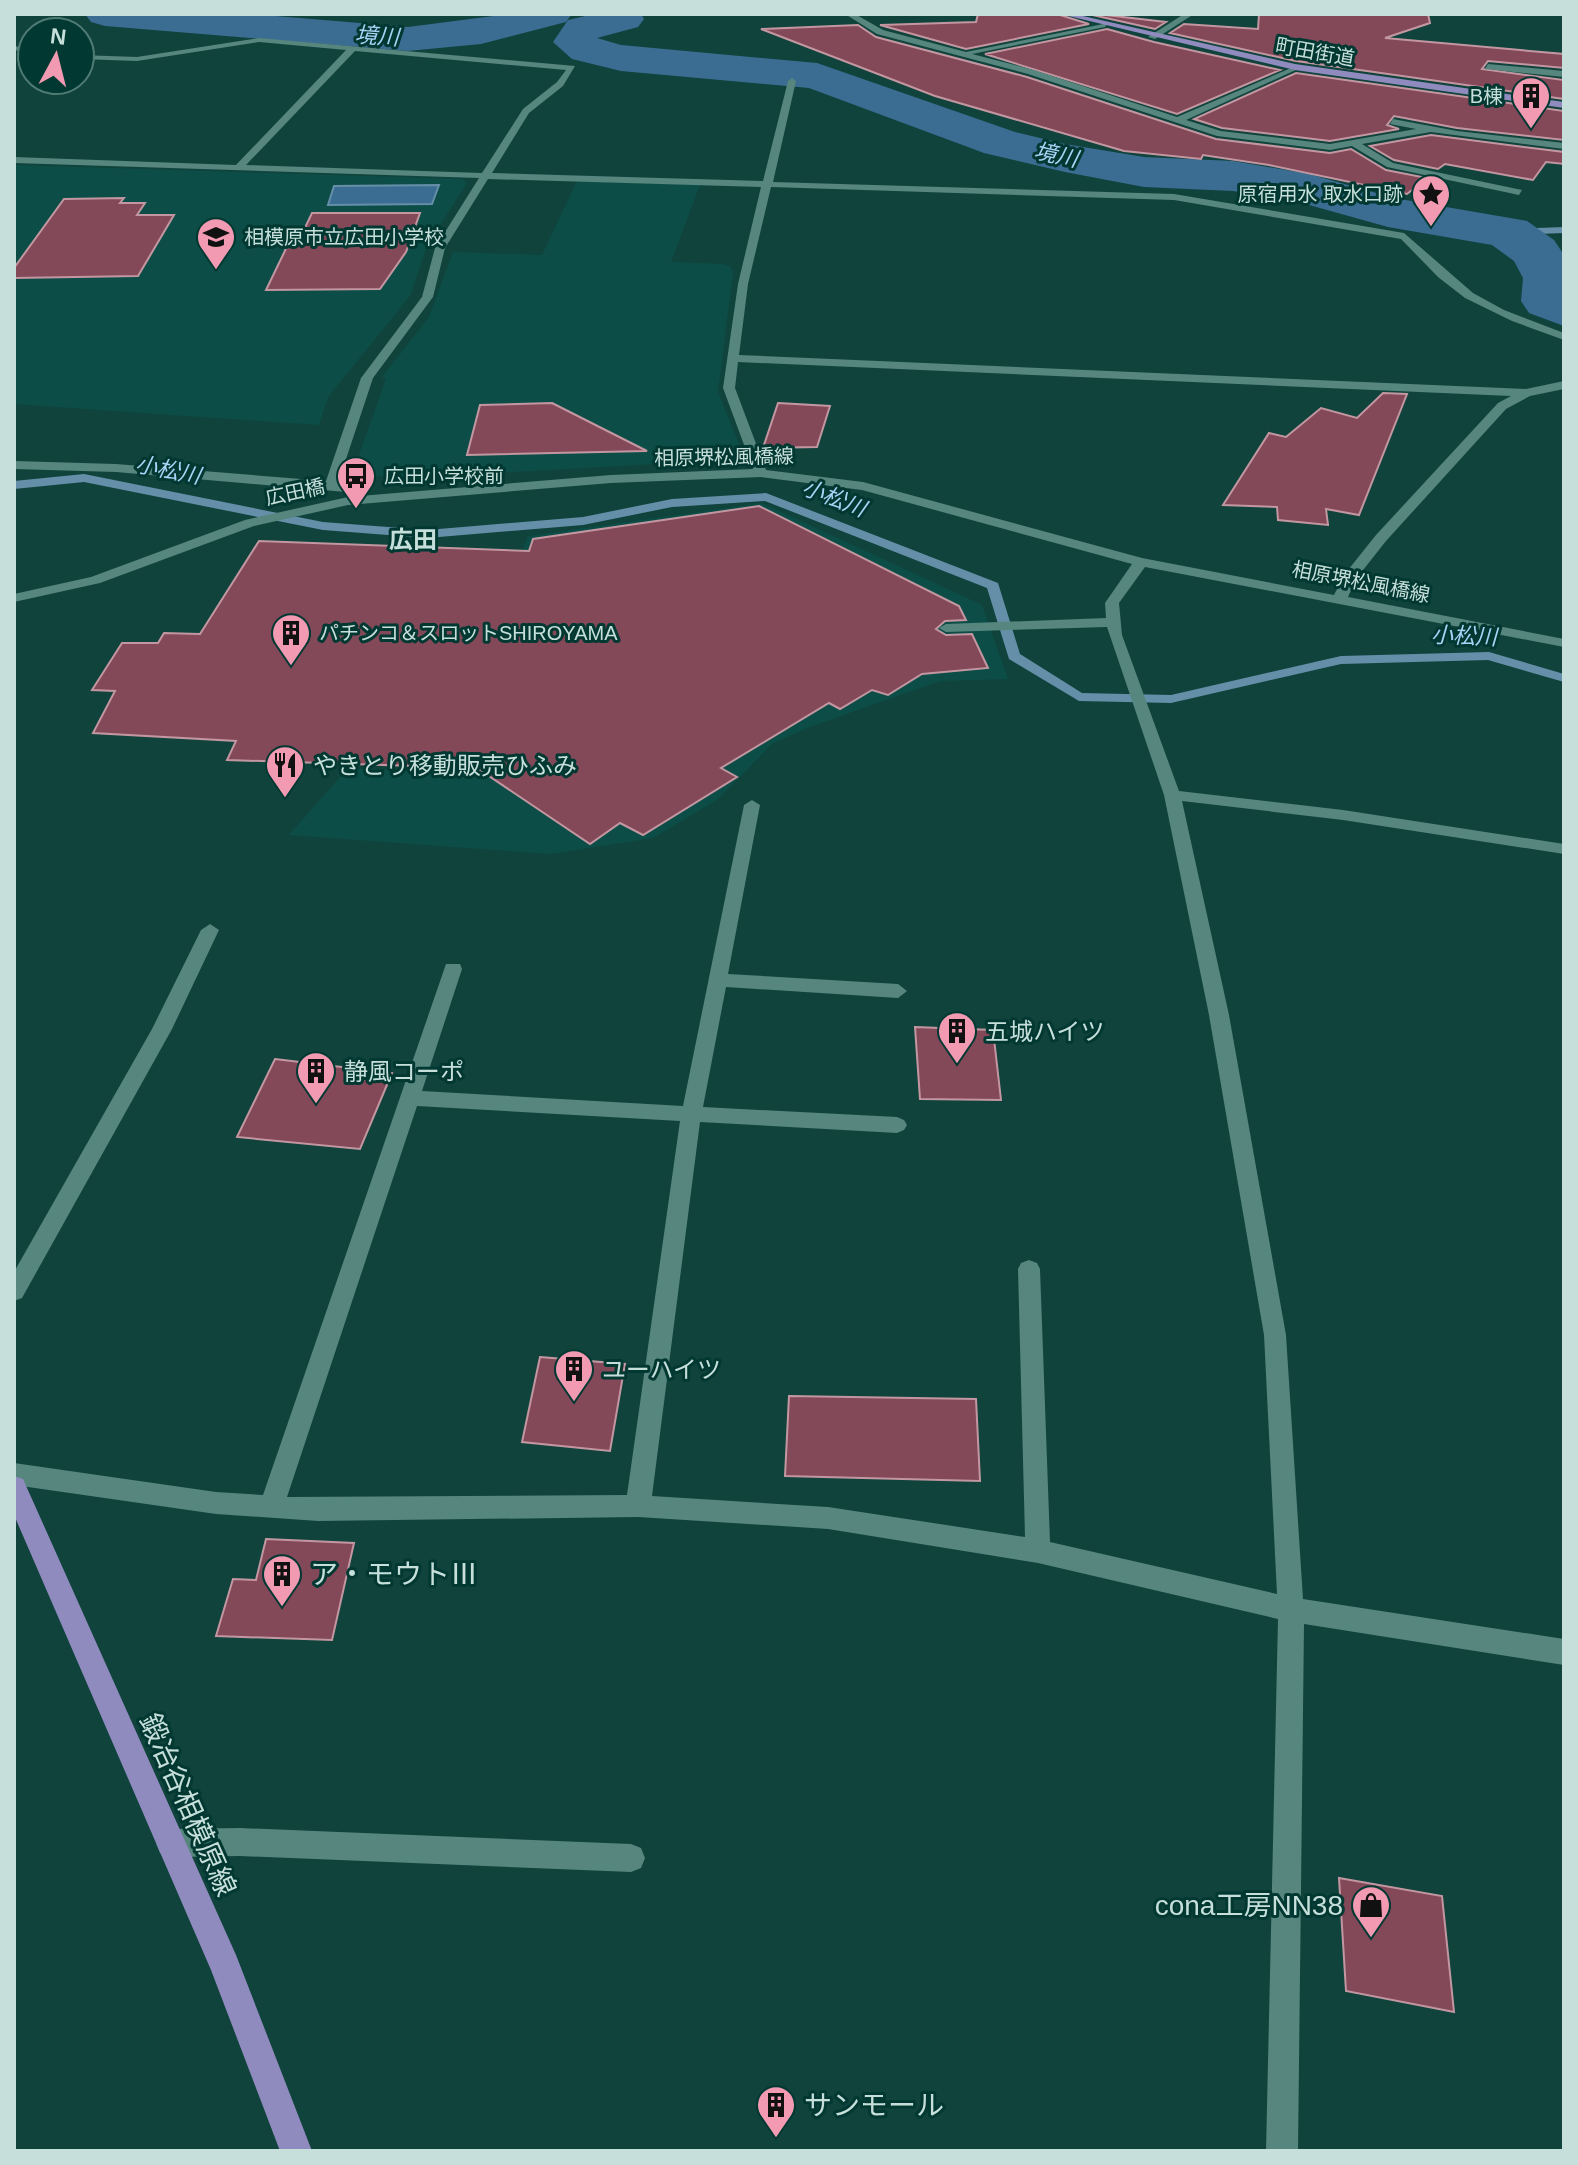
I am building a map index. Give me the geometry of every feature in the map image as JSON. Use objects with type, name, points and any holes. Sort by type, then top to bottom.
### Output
[{"type":"main road","name":"町田街道","points":[[1066,14],[1152,37],[1295,67],[1564,105]]},
{"type":"main road","name":"鍛冶谷相模原線","points":[[14,1487],[225,1966],[296,2151]]},
{"type":"street","points":[[849,14],[880,32],[966,53],[1227,136],[1321,147],[1355,144],[1432,129]]},
{"type":"street","points":[[1152,37],[1190,14]]},
{"type":"street","points":[[966,53],[1105,25]]},
{"type":"street","points":[[96,58],[137,59],[259,40],[571,67],[560,84],[526,111],[440,248],[427,297],[367,378],[331,485]]},
{"type":"street","points":[[238,168],[353,48]]},
{"type":"street","points":[[1178,120],[1295,67]]},
{"type":"street","points":[[1488,67],[1564,74]]},
{"type":"street","points":[[761,473],[729,388],[743,284],[770,184],[792,81]]},
{"type":"street","points":[[1393,122],[1564,146]]},
{"type":"street","points":[[1355,144],[1390,165],[1519,192]]},
{"type":"street","points":[[14,160],[1174,197],[1404,236],[1418,245],[1452,283],[1504,315],[1564,337]]},
{"type":"street","points":[[734,358],[1526,393],[1564,385]]},
{"type":"street","points":[[1340,598],[1349,578],[1381,538],[1486,421],[1502,406],[1526,393]]},
{"type":"street","name":"相原堺松風橋線","points":[[14,465],[116,468],[331,485],[365,499],[611,479],[761,473],[863,486],[1141,562],[1564,643]]},
{"type":"street","name":"広田橋","points":[[14,598],[95,580],[250,523],[365,499]]},
{"type":"street","points":[[1141,562],[1112,603],[1115,635],[1172,795],[1230,1075],[1275,1335],[1291,1610],[1282,2151]]},
{"type":"street","points":[[946,628],[1114,622]]},
{"type":"street","points":[[1172,795],[1329,813],[1564,849]]},
{"type":"street","points":[[638,1506],[691,1114],[752,805]]},
{"type":"street","points":[[14,1292],[162,1029],[210,930]]},
{"type":"street","points":[[271,1507],[453,969]]},
{"type":"street","points":[[718,980],[898,991]]},
{"type":"street","points":[[410,1098],[897,1125]]},
{"type":"street","points":[[1029,1269],[1038,1551]]},
{"type":"street","points":[[14,1474],[216,1503],[318,1510],[638,1506],[828,1518],[1038,1551],[1291,1610],[1564,1652]]},
{"type":"street","points":[[170,1843],[240,1842],[631,1858]]},
{"type":"shaded area","name":"相模原市立広田小学校","points":[[14,165],[462,179],[467,183],[427,245],[410,296],[328,397],[319,425],[14,404]]},
{"type":"shaded area","points":[[577,181],[700,185],[671,262],[722,264],[730,266],[733,272],[718,392],[745,459],[426,477],[355,476],[355,466],[386,379],[382,377],[429,317],[453,252],[542,255]]},
{"type":"shaded area","points":[[439,185],[432,204],[328,205],[334,186]]},
{"type":"shaded area","points":[[762,503],[982,605],[1008,679],[940,681],[807,728],[772,744],[718,799],[653,838],[551,854],[289,835],[348,768],[437,773],[528,536]]},
{"type":"building","points":[[978,14],[1057,14],[1089,24],[966,49],[880,25],[976,22]]},
{"type":"building","points":[[1088,14],[1097,14],[1166,22],[1155,29]]},
{"type":"building","points":[[1259,14],[1428,14],[1430,23],[1385,38],[1564,54],[1564,68],[1488,61],[1482,69],[1564,80],[1564,99],[1296,61],[1170,33],[1184,24],[1258,29]]},
{"type":"building","points":[[858,25],[876,37],[1027,77],[1216,139],[1330,153],[1351,149],[1386,170],[1427,178],[1407,194],[1269,165],[1203,155],[1201,159],[1124,151],[935,96],[761,29]]},
{"type":"building","points":[[1107,29],[1280,70],[1177,114],[985,54]]},
{"type":"building","points":[[1296,73],[1564,111],[1564,140],[1457,128],[1394,116],[1387,125],[1399,129],[1330,141],[1222,128],[1194,119]]},
{"type":"building","points":[[1431,135],[1564,152],[1564,164],[1546,162],[1533,180],[1445,164],[1438,169],[1394,160],[1370,146]]},
{"type":"building","points":[[124,198],[120,203],[145,203],[137,215],[174,215],[138,276],[14,278],[14,268],[64,199]]},
{"type":"building","points":[[312,213],[420,213],[406,252],[380,289],[266,290],[294,232],[303,232]]},
{"type":"building","points":[[1383,393],[1407,394],[1359,515],[1326,509],[1328,525],[1278,520],[1277,507],[1223,505],[1269,433],[1286,437],[1321,408],[1357,418]]},
{"type":"building","points":[[552,403],[647,451],[467,455],[480,405]]},
{"type":"building","points":[[778,403],[830,406],[817,447],[763,448]]},
{"type":"building","points":[[759,506],[959,606],[966,620],[945,621],[936,629],[946,635],[972,634],[988,668],[922,674],[888,695],[872,690],[840,709],[829,703],[721,768],[737,777],[643,835],[620,823],[590,844],[477,768],[227,760],[236,741],[93,733],[115,691],[92,690],[122,643],[158,643],[164,633],[200,634],[259,541],[529,551],[533,539]]},
{"type":"building","name":"五城ハイツ","points":[[915,1027],[993,1030],[1001,1100],[920,1099]]},
{"type":"building","name":"静風コーポ","points":[[275,1059],[392,1073],[360,1149],[237,1137]]},
{"type":"building","name":"ユーハイツ","points":[[540,1357],[625,1364],[610,1451],[522,1442]]},
{"type":"building","points":[[789,1396],[976,1399],[980,1481],[785,1476]]},
{"type":"building","name":"ア・モウトⅢ","points":[[266,1539],[354,1543],[332,1640],[216,1636],[233,1579],[256,1580]]},
{"type":"building","points":[[1339,1878],[1442,1896],[1454,2012],[1346,1991]]},
{"type":"waterway","name":"境川","points":[[105,14],[408,39],[481,32],[552,14]]},
{"type":"waterway","name":"境川","points":[[620,14],[624,19],[582,29],[574,42],[587,50],[621,58],[760,68],[817,76],[1001,143],[1065,158],[1144,172],[1233,176],[1309,189],[1388,212],[1508,232],[1535,251],[1551,278],[1549,301],[1564,309]]},
{"type":"waterway","points":[[1508,232],[1564,230]]},
{"type":"waterway","name":"小松川","points":[[14,485],[84,478],[323,526],[427,534],[583,521],[672,503],[766,497],[993,586],[1014,656],[1079,697],[1171,699],[1341,660],[1489,656],[1564,678]]},
{"type":"place","name":"B棟","points":[[1531,130]]},
{"type":"place","name":"原宿用水 取水口跡","points":[[1431,228]]},
{"type":"place","name":"相模原市立広田小学校","points":[[216,271]]},
{"type":"place","name":"広田小学校前","points":[[356,510]]},
{"type":"place","name":"パチンコ＆スロットSHIROYAMA","points":[[291,667]]},
{"type":"place","name":"やきとり移動販売ひふみ","points":[[285,799]]},
{"type":"place","name":"五城ハイツ","points":[[957,1065]]},
{"type":"place","name":"静風コーポ","points":[[316,1105]]},
{"type":"place","name":"ユーハイツ","points":[[574,1403]]},
{"type":"place","name":"ア・モウトⅢ","points":[[282,1608]]},
{"type":"place","name":"cona工房NN38","points":[[1371,1939]]},
{"type":"place","name":"サンモール","points":[[776,2139]]},
{"type":"district","name":"広田","points":[[413,539]]}]
